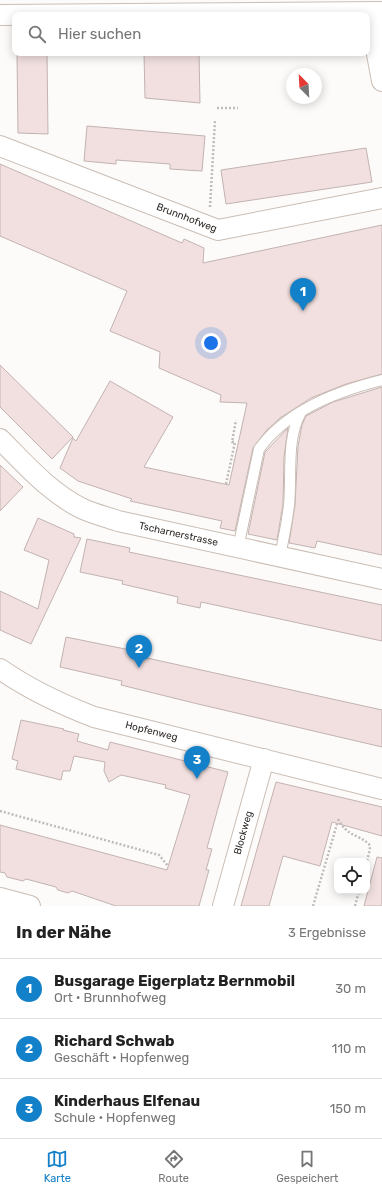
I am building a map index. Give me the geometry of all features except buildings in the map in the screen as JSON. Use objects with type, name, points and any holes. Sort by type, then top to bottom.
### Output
[{"type":"street","points":[[55,12],[147,7],[309,6],[377,12],[373,33],[382,81]]},
{"type":"street","points":[[0,15],[12,14]]},
{"type":"street","name":"Brunnhofweg","points":[[0,146],[218,230],[382,198]]},
{"type":"street","name":"Tscharnerstrasse","points":[[0,439],[40,479],[61,495],[84,509],[118,522],[382,579]]},
{"type":"street","name":"Hopfenweg","points":[[0,669],[27,688],[60,705],[94,717],[382,789]]},
{"type":"street","name":"Blockweg","points":[[223,906],[264,759]]},
{"type":"street","points":[[0,898],[30,906]]},
{"type":"lane","points":[[238,548],[259,449],[276,429],[301,412],[347,390],[382,380]]},
{"type":"lane","points":[[280,557],[289,504],[292,438],[295,423],[301,412]]},
{"type":"path","points":[[217,108],[238,108]]},
{"type":"path","points":[[210,227],[215,120]]},
{"type":"path","points":[[226,484],[235,442],[232,442],[236,420]]},
{"type":"path","points":[[0,811],[159,855],[168,866]]},
{"type":"path","points":[[338,819],[343,828],[353,836],[369,844],[370,850],[368,858]]},
{"type":"path","points":[[313,906],[337,824]]},
{"type":"path","points":[[355,906],[358,894]]},
{"type":"place","name":"Busgarage Eigerplatz Bernmobil","points":[[303,311]]},
{"type":"place","name":"Richard Schwab","points":[[139,668]]},
{"type":"place","name":"Kinderhaus Elfenau","points":[[197,779]]}]
